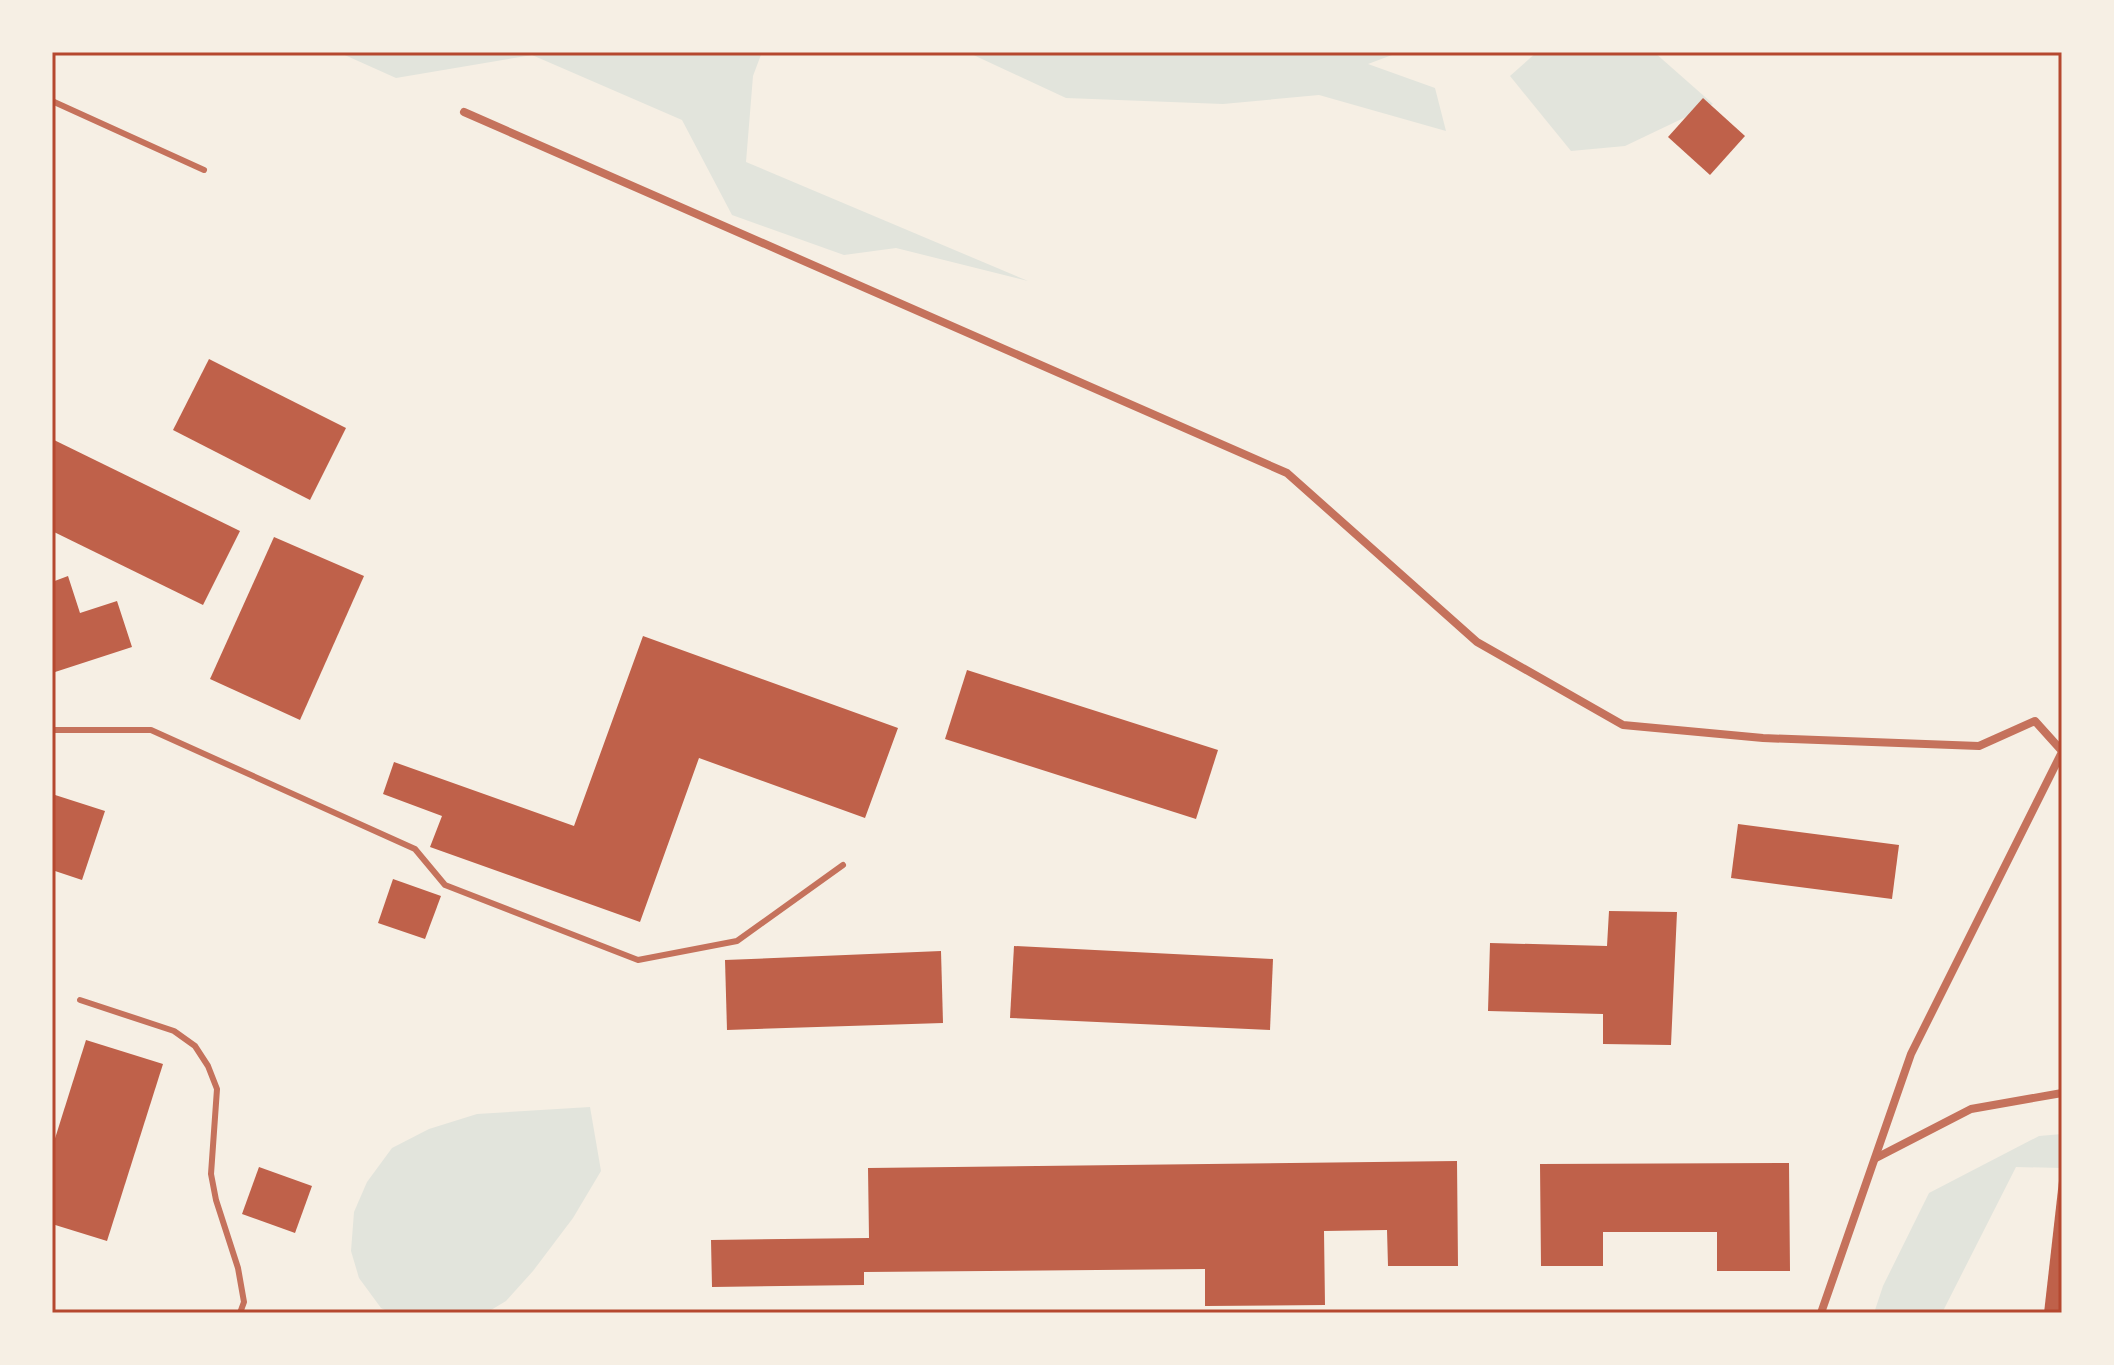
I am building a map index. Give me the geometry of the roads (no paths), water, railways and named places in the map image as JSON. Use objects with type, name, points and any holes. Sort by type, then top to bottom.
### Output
[{"type":"street","points":[[464,112],[1287,473],[1477,642],[1623,725],[1763,738],[1979,746],[2035,721],[2062,752],[1907,1064],[1821,1313]]},
{"type":"street","points":[[1875,1158],[1971,1109],[2062,1093]]},
{"type":"lane","points":[[52,101],[204,170]]},
{"type":"lane","points":[[52,730],[151,730],[415,849],[445,885],[638,960],[737,941],[843,865]]},
{"type":"lane","points":[[80,1000],[174,1031],[195,1046],[208,1066],[217,1089],[211,1174],[238,1268],[244,1302],[240,1313]]}]
